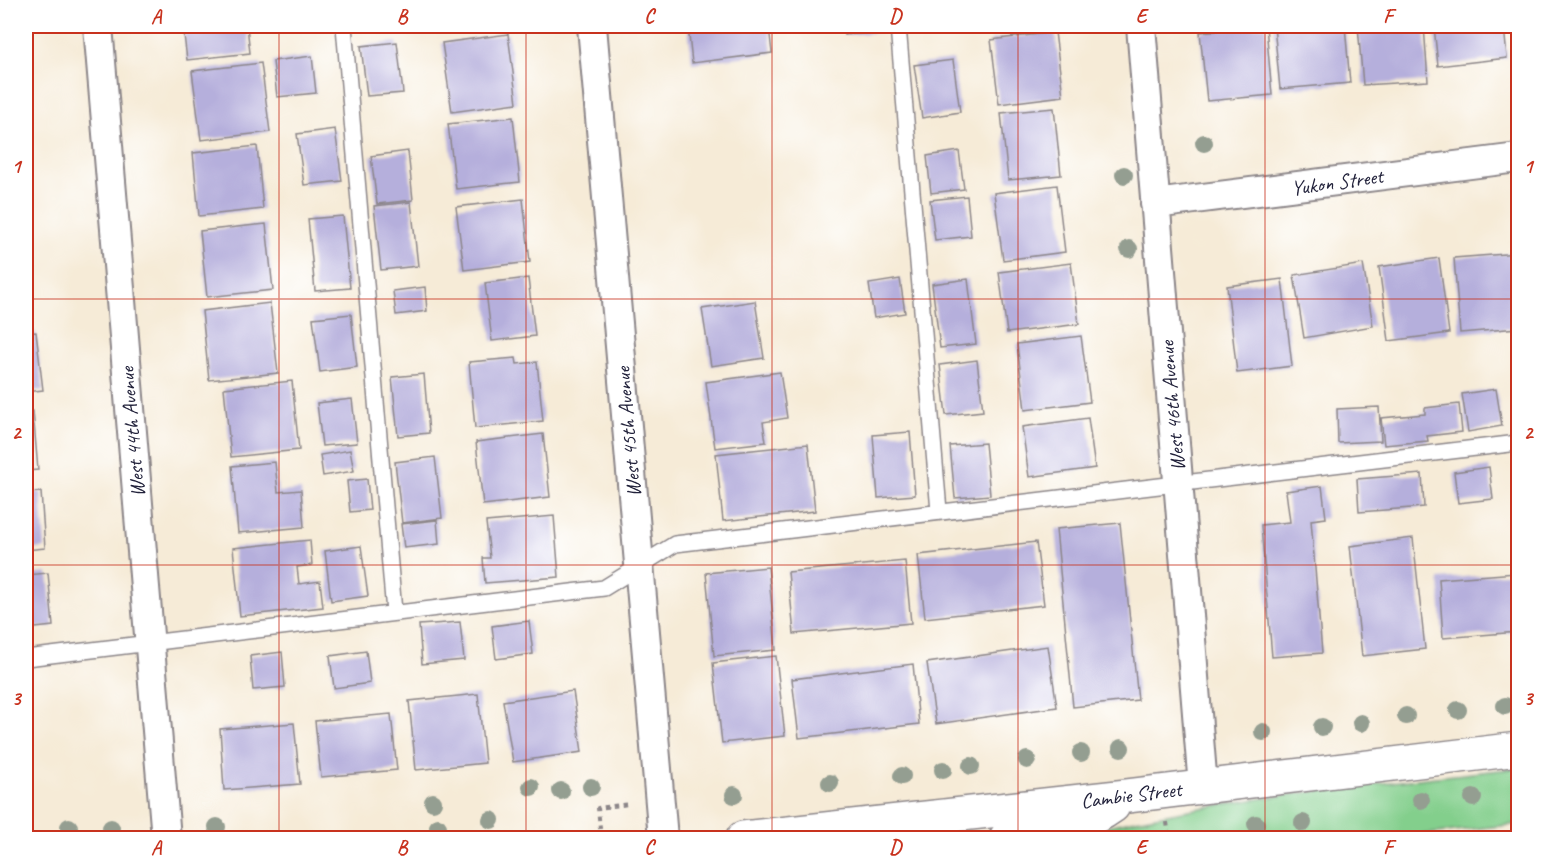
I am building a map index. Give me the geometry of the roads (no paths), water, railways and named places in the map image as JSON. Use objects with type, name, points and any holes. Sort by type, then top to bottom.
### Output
[{"type":"main road","name":"Cambie Street","points":[[743,838],[1127,796],[1518,749]]},
{"type":"main road","points":[[1006,838],[1066,828],[1095,819],[1127,796]]},
{"type":"street","name":"West 44th Avenue","points":[[98,26],[166,838]]},
{"type":"street","name":"West 45th Avenue","points":[[592,26],[663,838]]},
{"type":"street","name":"West 46th Avenue","points":[[1141,26],[1203,787]]},
{"type":"street","name":"Yukon Street","points":[[1155,204],[1518,158]]},
{"type":"lane","points":[[344,26],[394,612]]},
{"type":"lane","points":[[898,26],[939,511]]},
{"type":"lane","points":[[26,658],[604,588],[675,544],[1518,443]]}]
